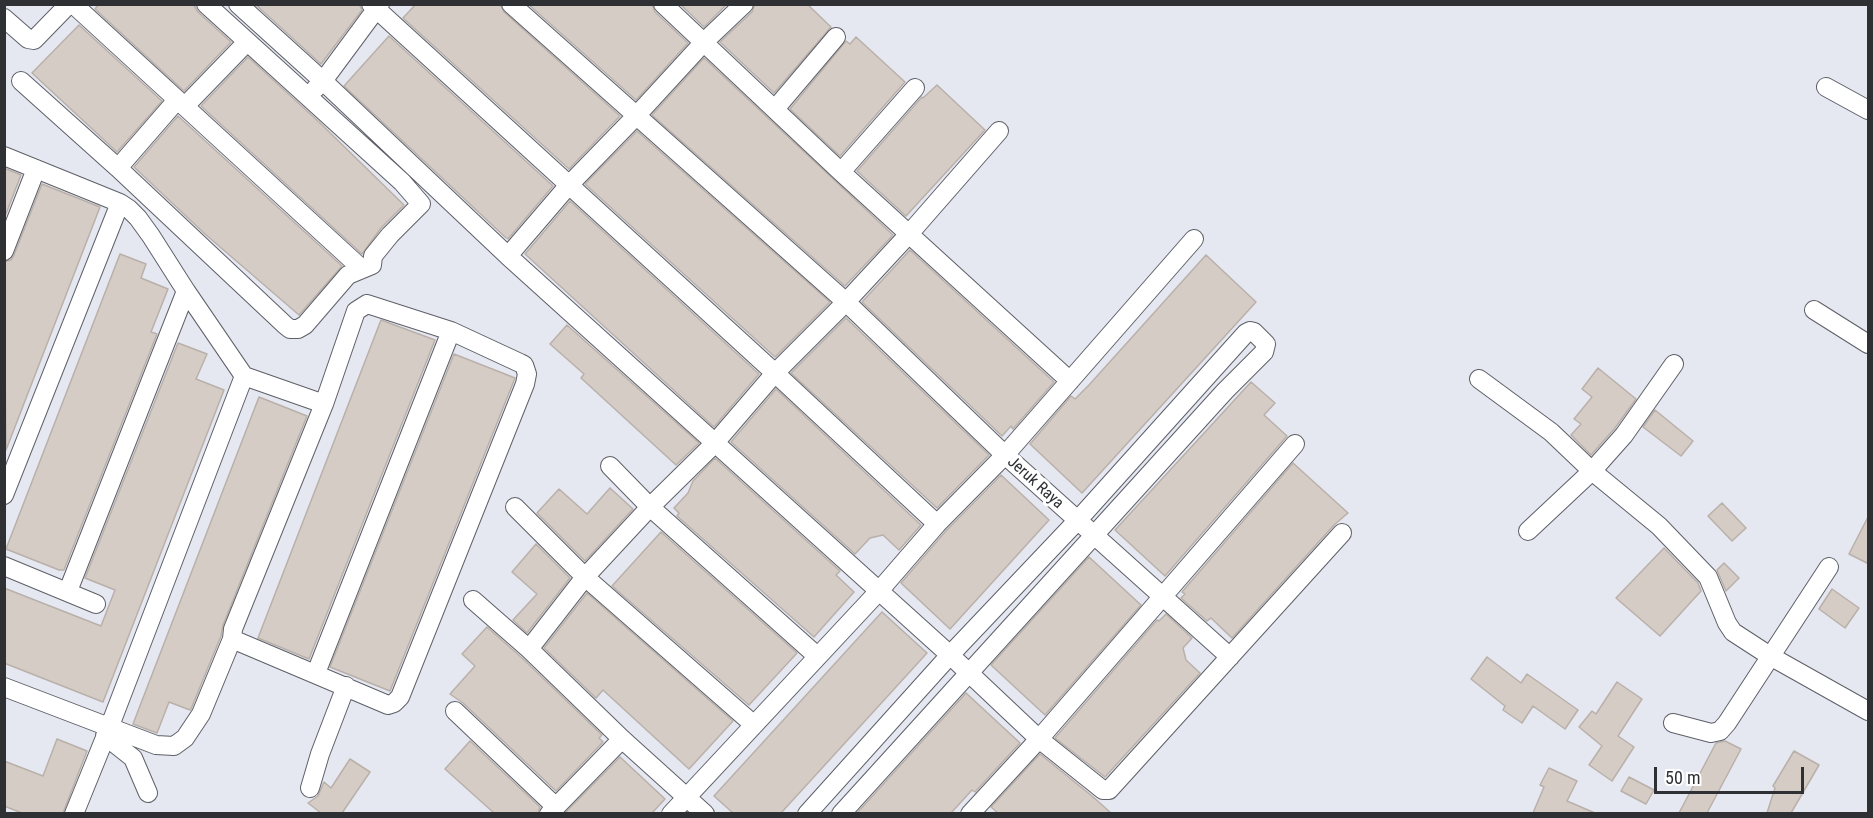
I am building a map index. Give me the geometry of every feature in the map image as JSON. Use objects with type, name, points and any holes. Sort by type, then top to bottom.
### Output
[{"type":"street","points":[[4,18],[28,39],[34,40],[71,4],[362,269]]},
{"type":"street","points":[[21,81],[290,329],[302,328],[348,274],[372,265],[373,256],[384,242],[421,204],[402,182],[246,43],[206,4]]},
{"type":"street","points":[[238,4],[507,255],[950,655],[1039,740],[1099,788],[1108,791],[1342,532]]},
{"type":"street","name":"Jeruk Raya","points":[[511,4],[846,302],[1005,455],[1230,657]]},
{"type":"street","points":[[663,4],[1070,381]]},
{"type":"street","points":[[507,255],[568,186],[637,116],[704,42],[744,4]]},
{"type":"street","points":[[307,96],[323,81],[375,6],[937,524]]},
{"type":"street","points":[[775,108],[836,37]]},
{"type":"street","points":[[118,168],[181,103],[246,43]]},
{"type":"street","points":[[1826,87],[1869,110]]},
{"type":"street","points":[[841,171],[915,88]]},
{"type":"street","points":[[529,649],[585,577],[650,507],[714,444],[775,373],[846,302],[999,131]]},
{"type":"street","points":[[4,156],[120,202],[138,218],[244,376],[324,404]]},
{"type":"street","points":[[4,251],[36,169]]},
{"type":"street","points":[[4,495],[120,202]]},
{"type":"street","points":[[671,813],[879,591],[937,524],[1005,455],[1194,239]]},
{"type":"street","points":[[68,591],[186,291]]},
{"type":"street","points":[[4,687],[107,732],[156,746],[164,747],[181,743],[201,714],[324,404],[356,311],[362,306],[367,304],[377,306],[451,332],[520,363],[527,370],[527,378],[400,697],[394,703],[388,705],[232,639]]},
{"type":"street","points":[[1814,310],[1869,344]]},
{"type":"street","points":[[316,673],[451,332]]},
{"type":"street","points":[[807,813],[950,655],[1077,521],[1246,333],[1254,332],[1266,344],[1266,349],[841,813]]},
{"type":"street","points":[[1528,531],[1593,471],[1623,435],[1674,364]]},
{"type":"street","points":[[75,813],[244,376]]},
{"type":"street","points":[[1207,376],[1225,392]]},
{"type":"street","points":[[1479,379],[1551,432],[1593,471],[1659,526],[1708,577],[1730,628],[1770,656],[1869,711]]},
{"type":"street","points":[[976,812],[1294,444]]},
{"type":"street","points":[[610,466],[650,507],[817,656]]},
{"type":"street","points":[[515,507],[585,577],[753,724]]},
{"type":"street","points":[[4,566],[96,604]]},
{"type":"street","points":[[1673,723],[1706,733],[1720,731],[1731,718],[1829,567]]},
{"type":"street","points":[[473,600],[705,813]]},
{"type":"street","points":[[310,788],[320,754],[346,686]]},
{"type":"street","points":[[455,711],[552,810],[622,739]]},
{"type":"street","points":[[107,732],[133,758],[148,793]]},
{"type":"building","points":[[99,4],[193,4],[198,12],[231,42],[184,91],[95,9]]},
{"type":"building","points":[[255,4],[359,4],[362,10],[321,64]]},
{"type":"building","points":[[416,4],[500,4],[504,12],[620,116],[569,169],[403,18]]},
{"type":"building","points":[[528,4],[652,4],[655,12],[688,43],[636,100]]},
{"type":"building","points":[[680,4],[727,4],[704,27]]},
{"type":"building","points":[[755,4],[807,4],[831,27],[774,93],[720,42],[752,12]]},
{"type":"building","points":[[79,25],[162,101],[117,152],[32,73]]},
{"type":"building","points":[[389,36],[553,186],[508,239],[344,86]]},
{"type":"building","points":[[856,37],[905,82],[840,156],[790,109],[846,41],[850,44]]},
{"type":"building","points":[[248,57],[404,205],[381,228],[362,254],[201,106]]},
{"type":"building","points":[[704,58],[893,235],[845,286],[652,115]]},
{"type":"building","points":[[937,85],[985,130],[906,216],[857,171],[922,97]]},
{"type":"building","points":[[178,116],[342,266],[299,315],[205,234],[134,167]]},
{"type":"building","points":[[637,131],[830,302],[775,357],[585,184]]},
{"type":"building","points":[[4,168],[21,175],[4,219]]},
{"type":"building","points":[[42,184],[100,207],[6,450],[4,262],[11,260],[14,255]]},
{"type":"building","points":[[570,201],[759,374],[714,427],[525,254]]},
{"type":"building","points":[[910,250],[1054,382],[1013,429],[1011,426],[1002,436],[862,302]]},
{"type":"building","points":[[120,254],[146,264],[141,278],[168,289],[151,332],[157,334],[64,570],[59,570],[6,549]]},
{"type":"building","points":[[1206,255],[1256,302],[1082,493],[1030,444],[1071,396],[1075,399],[1089,385]]},
{"type":"building","points":[[846,318],[989,455],[937,508],[791,373]]},
{"type":"building","points":[[381,320],[435,340],[309,659],[258,638]]},
{"type":"building","points":[[567,325],[699,443],[676,465],[581,378],[584,374],[550,344]]},
{"type":"building","points":[[178,343],[207,354],[196,379],[224,390],[103,702],[4,663],[4,588],[101,626],[115,590],[85,578]]},
{"type":"building","points":[[454,354],[515,378],[390,691],[330,667]]},
{"type":"building","points":[[1598,368],[1636,399],[1591,455],[1571,435],[1581,424],[1574,419],[1592,397],[1582,389]]},
{"type":"building","points":[[1251,382],[1275,403],[1264,415],[1287,436],[1165,576],[1115,530]]},
{"type":"building","points":[[776,389],[921,525],[899,550],[883,535],[870,538],[855,554],[731,442]]},
{"type":"building","points":[[259,397],[307,416],[191,709],[169,702],[157,733],[133,724]]},
{"type":"building","points":[[1655,410],[1693,441],[1681,456],[1643,427]]},
{"type":"building","points":[[715,458],[840,571],[836,575],[854,592],[814,637],[677,516],[679,513],[674,508],[688,493],[693,481]]},
{"type":"building","points":[[1293,463],[1348,513],[1334,525],[1232,638],[1211,618],[1207,621],[1181,598],[1185,594],[1182,592]]},
{"type":"building","points":[[1001,475],[1049,520],[950,629],[901,583],[945,532]]},
{"type":"building","points":[[610,488],[633,509],[585,561],[537,513],[559,489],[587,514]]},
{"type":"building","points":[[1722,503],[1746,528],[1732,541],[1708,516]]},
{"type":"building","points":[[1869,515],[1869,564],[1849,554]]},
{"type":"building","points":[[661,532],[797,653],[749,705],[612,586]]},
{"type":"building","points":[[536,544],[570,578],[527,633],[513,620],[537,594],[512,572]]},
{"type":"building","points":[[1664,548],[1698,583],[1701,591],[1660,636],[1616,598]]},
{"type":"building","points":[[1089,557],[1141,605],[1045,715],[991,665]]},
{"type":"building","points":[[1724,563],[1739,578],[1726,591],[1717,570]]},
{"type":"building","points":[[1832,589],[1859,608],[1845,628],[1819,609]]},
{"type":"building","points":[[587,593],[733,721],[689,769],[603,690],[596,698],[544,648]]},
{"type":"building","points":[[882,612],[927,653],[781,813],[733,813],[714,796]]},
{"type":"building","points":[[1166,614],[1192,638],[1183,648],[1186,660],[1200,673],[1105,777],[1055,738],[1157,620],[1159,621]]},
{"type":"building","points":[[487,627],[602,735],[599,738],[603,742],[556,791],[463,703],[450,694],[475,666],[462,654]]},
{"type":"building","points":[[1487,657],[1521,683],[1527,674],[1578,710],[1565,729],[1533,706],[1522,723],[1503,710],[1505,706],[1471,679]]},
{"type":"building","points":[[1617,682],[1642,699],[1618,736],[1634,747],[1612,781],[1589,765],[1602,746],[1579,727],[1592,711],[1596,714]]},
{"type":"building","points":[[966,693],[1020,743],[975,792],[972,790],[951,813],[857,813]]},
{"type":"building","points":[[57,739],[87,751],[63,813],[22,813],[4,806],[4,761],[43,776]]},
{"type":"building","points":[[470,741],[540,807],[538,813],[494,813],[445,769]]},
{"type":"building","points":[[1725,741],[1741,749],[1707,813],[1679,813],[1716,743]]},
{"type":"building","points":[[1794,751],[1819,765],[1791,813],[1767,813],[1775,788],[1773,786]]},
{"type":"building","points":[[1040,754],[1111,813],[998,813],[991,807]]},
{"type":"building","points":[[620,757],[665,799],[652,813],[565,813]]},
{"type":"building","points":[[350,759],[370,772],[342,813],[321,813],[308,803],[318,796],[324,782],[331,788]]},
{"type":"building","points":[[1549,768],[1577,781],[1567,801],[1595,813],[1533,813],[1544,787],[1540,785]]},
{"type":"building","points":[[1629,777],[1654,790],[1646,804],[1621,791]]}]
